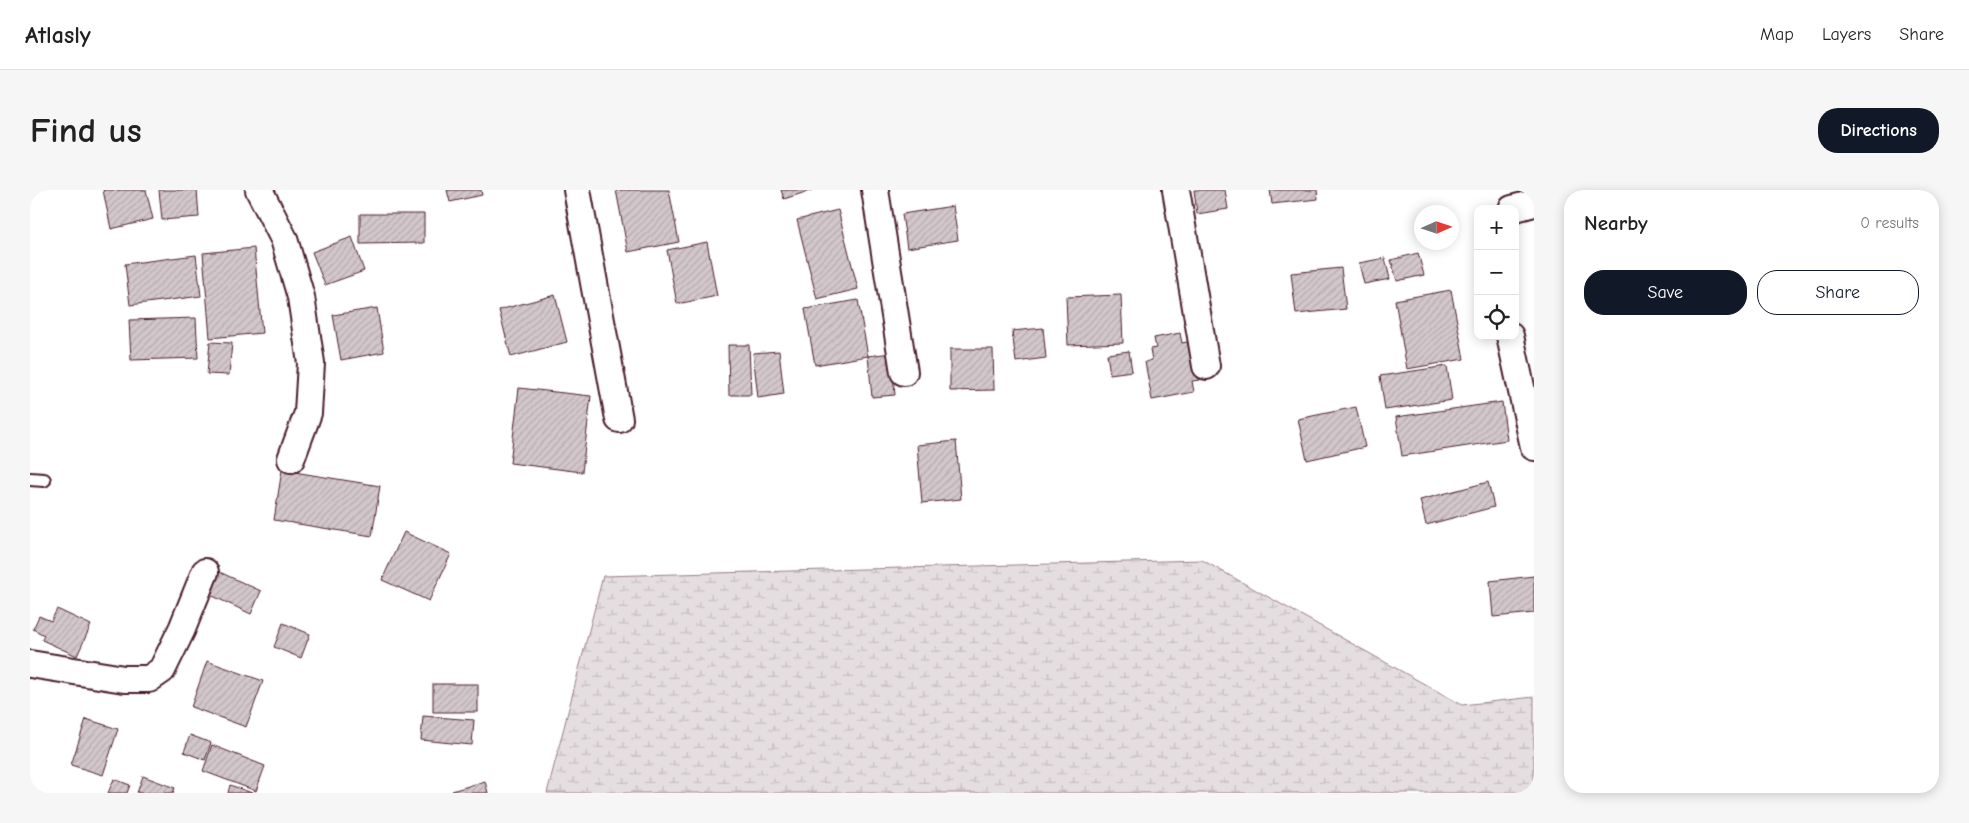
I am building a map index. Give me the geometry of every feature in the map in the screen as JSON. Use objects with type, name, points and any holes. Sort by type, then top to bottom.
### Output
[{"type":"street","points":[[259,190],[284,239],[301,297],[311,363],[308,413],[292,459]]},
{"type":"street","points":[[577,190],[619,419]]},
{"type":"street","points":[[875,190],[904,372]]},
{"type":"street","points":[[1176,190],[1206,366]]},
{"type":"street","points":[[1519,207],[1534,203]]},
{"type":"street","points":[[1511,340],[1534,447]]},
{"type":"street","points":[[30,664],[124,679],[149,679],[162,670],[206,572]]},
{"type":"lane","points":[[30,479],[44,480]]},
{"type":"green space","points":[[1202,560],[1462,705],[1534,697],[1534,793],[547,793],[603,576]]},
{"type":"building","points":[[103,190],[146,190],[153,219],[111,229]]},
{"type":"building","points":[[159,190],[197,190],[199,217],[162,220]]},
{"type":"building","points":[[447,190],[481,190],[482,195],[450,202]]},
{"type":"building","points":[[616,190],[669,190],[679,242],[628,252]]},
{"type":"building","points":[[781,190],[812,190],[784,199]]},
{"type":"building","points":[[1194,190],[1225,190],[1228,209],[1197,214]]},
{"type":"building","points":[[1270,190],[1317,190],[1318,199],[1272,204]]},
{"type":"building","points":[[953,206],[958,240],[907,248],[902,214]]},
{"type":"building","points":[[838,210],[858,289],[817,299],[797,220]]},
{"type":"building","points":[[360,214],[424,214],[424,243],[360,244]]},
{"type":"building","points":[[352,237],[364,271],[325,285],[312,252]]},
{"type":"building","points":[[707,242],[717,296],[677,304],[667,250]]},
{"type":"building","points":[[254,248],[262,333],[210,338],[203,253]]},
{"type":"building","points":[[1418,253],[1424,275],[1397,281],[1391,260]]},
{"type":"building","points":[[196,255],[201,296],[130,305],[125,264]]},
{"type":"building","points":[[1385,258],[1390,279],[1364,284],[1359,263]]},
{"type":"building","points":[[1341,268],[1346,309],[1296,314],[1291,273]]},
{"type":"building","points":[[1451,290],[1464,359],[1407,369],[1395,300]]},
{"type":"building","points":[[555,295],[567,342],[511,357],[499,310]]},
{"type":"building","points":[[1121,295],[1123,343],[1068,345],[1066,297]]},
{"type":"building","points":[[858,300],[868,356],[815,365],[805,309]]},
{"type":"building","points":[[377,308],[384,352],[341,360],[333,315]]},
{"type":"building","points":[[196,318],[198,358],[131,360],[129,320]]},
{"type":"building","points":[[1043,328],[1046,358],[1016,362],[1012,331]]},
{"type":"building","points":[[1180,333],[1182,343],[1192,341],[1200,380],[1192,381],[1194,392],[1152,400],[1145,362],[1152,360],[1150,349],[1156,348],[1154,338]]},
{"type":"building","points":[[210,342],[232,343],[229,375],[207,374]]},
{"type":"building","points":[[728,345],[749,345],[751,395],[729,395]]},
{"type":"building","points":[[950,349],[993,349],[994,390],[950,391]]},
{"type":"building","points":[[779,351],[784,394],[758,398],[753,353]]},
{"type":"building","points":[[1129,351],[1132,371],[1110,374],[1107,354]]},
{"type":"building","points":[[891,353],[895,395],[872,397],[868,356]]},
{"type":"building","points":[[1447,366],[1452,400],[1385,410],[1380,376]]},
{"type":"building","points":[[519,388],[591,396],[582,472],[510,463]]},
{"type":"building","points":[[1502,402],[1507,440],[1402,456],[1396,417]]},
{"type":"building","points":[[1356,407],[1365,447],[1307,460],[1298,419]]},
{"type":"building","points":[[956,441],[961,499],[922,503],[917,445]]},
{"type":"building","points":[[282,470],[380,486],[372,536],[274,520]]},
{"type":"building","points":[[1488,482],[1494,507],[1426,525],[1420,500]]},
{"type":"building","points":[[404,532],[451,554],[429,601],[382,580]]},
{"type":"building","points":[[215,570],[261,591],[251,614],[204,592]]},
{"type":"building","points":[[1534,576],[1534,613],[1493,617],[1490,581]]},
{"type":"building","points":[[57,609],[91,625],[77,656],[42,640],[44,635],[33,629],[39,616],[51,621]]},
{"type":"building","points":[[283,623],[310,634],[301,658],[274,647]]},
{"type":"building","points":[[207,661],[263,681],[246,727],[191,707]]},
{"type":"building","points":[[433,684],[478,684],[478,712],[433,712]]},
{"type":"building","points":[[423,716],[474,720],[472,745],[421,740]]},
{"type":"building","points":[[86,719],[118,729],[103,775],[71,765]]},
{"type":"building","points":[[190,735],[211,743],[205,760],[184,752]]},
{"type":"building","points":[[212,745],[265,766],[256,791],[203,771]]},
{"type":"building","points":[[143,776],[175,788],[173,793],[137,793]]},
{"type":"building","points":[[114,779],[130,785],[127,793],[108,793]]},
{"type":"building","points":[[485,781],[488,793],[453,793],[452,791]]},
{"type":"building","points":[[230,785],[252,793],[228,793]]}]
